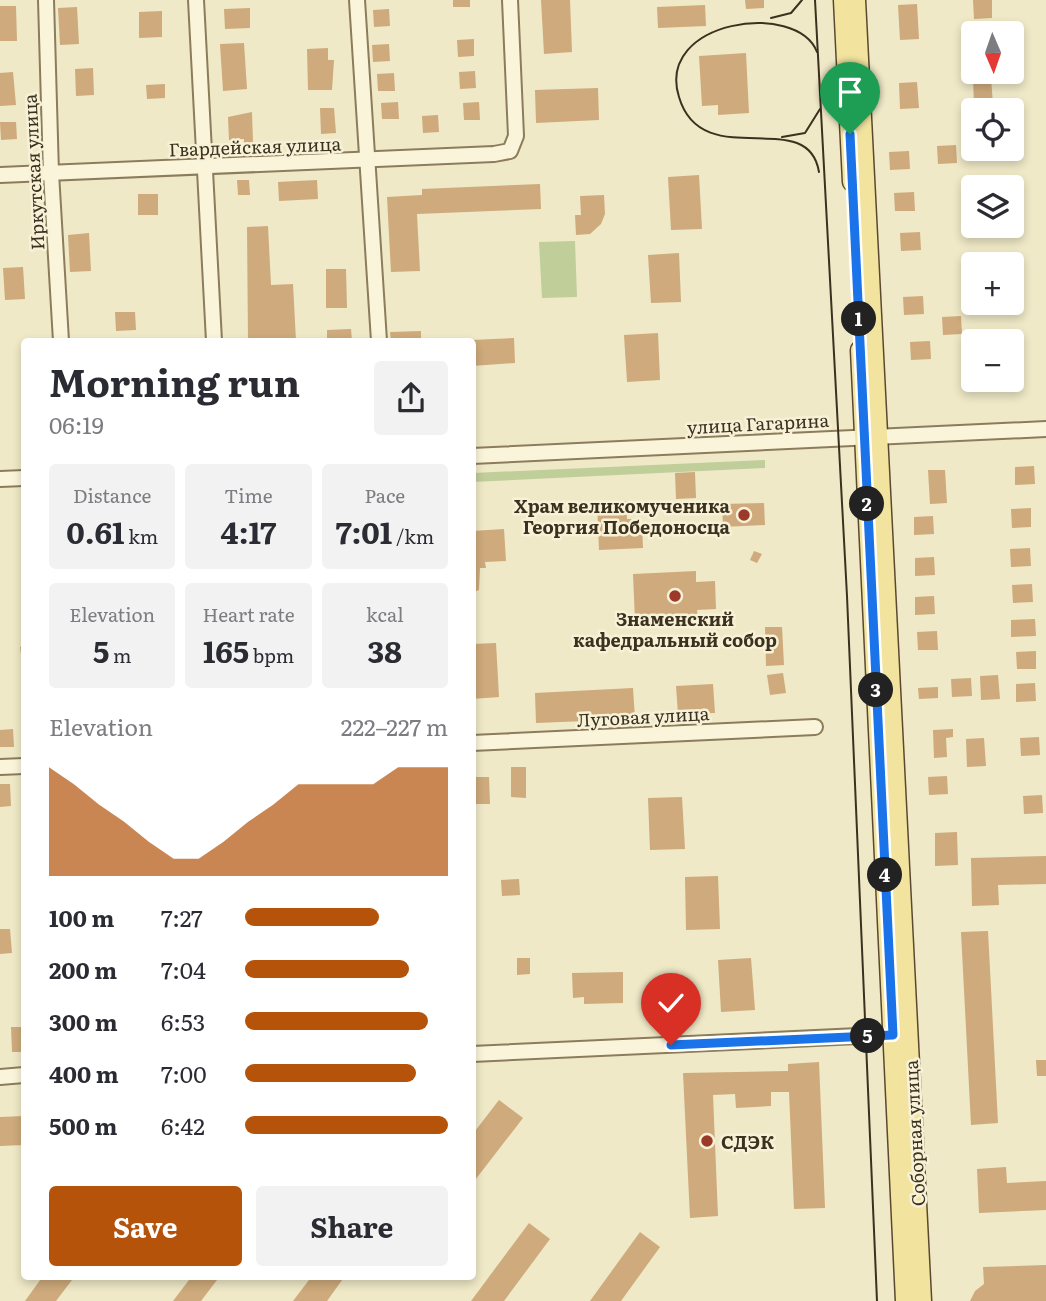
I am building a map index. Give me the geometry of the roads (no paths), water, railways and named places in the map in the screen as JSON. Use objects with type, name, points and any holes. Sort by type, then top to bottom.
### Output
[{"type":"main road","name":"Соборная улица","points":[[843,0],[856,134],[901,1034],[922,1301]]},
{"type":"main road","name":"Соборная улица","points":[[856,0],[856,134]]},
{"type":"main road","name":"Соборная улица","points":[[901,1034],[905,1301]]},
{"type":"street","name":"Иркутская улица","points":[[46,0],[51,173],[61,338]]},
{"type":"street","points":[[196,0],[214,338]]},
{"type":"street","points":[[357,0],[379,338]]},
{"type":"street","name":"Гвардейская улица","points":[[0,175],[203,168],[494,154],[510,151],[516,136],[510,0]]},
{"type":"street","name":"улица Гагарина","points":[[476,456],[1046,429]]},
{"type":"street","points":[[0,479],[21,478]]},
{"type":"street","name":"Луговая улица","points":[[476,743],[815,727]]},
{"type":"street","points":[[0,767],[21,766]]},
{"type":"street","points":[[476,1054],[901,1034]]},
{"type":"street","points":[[0,1077],[21,1075]]},
{"type":"tram line","points":[[771,18],[791,13],[802,0]]},
{"type":"tram line","points":[[815,0],[847,596],[877,1301]]},
{"type":"tram line","points":[[817,52],[804,36],[784,26],[758,23],[732,26],[707,35],[688,50],[677,71],[679,97],[691,120],[709,132],[731,137],[776,139],[796,143],[811,152],[819,172]]},
{"type":"tram line","points":[[782,137],[805,133],[820,109]]},
{"type":"place","name":"Храм великомученика Георгия Победоносца","points":[[744,515]]},
{"type":"place","name":"Знаменский кафедральный собор","points":[[675,596]]},
{"type":"place","name":"СДЭК","points":[[707,1141]]}]
